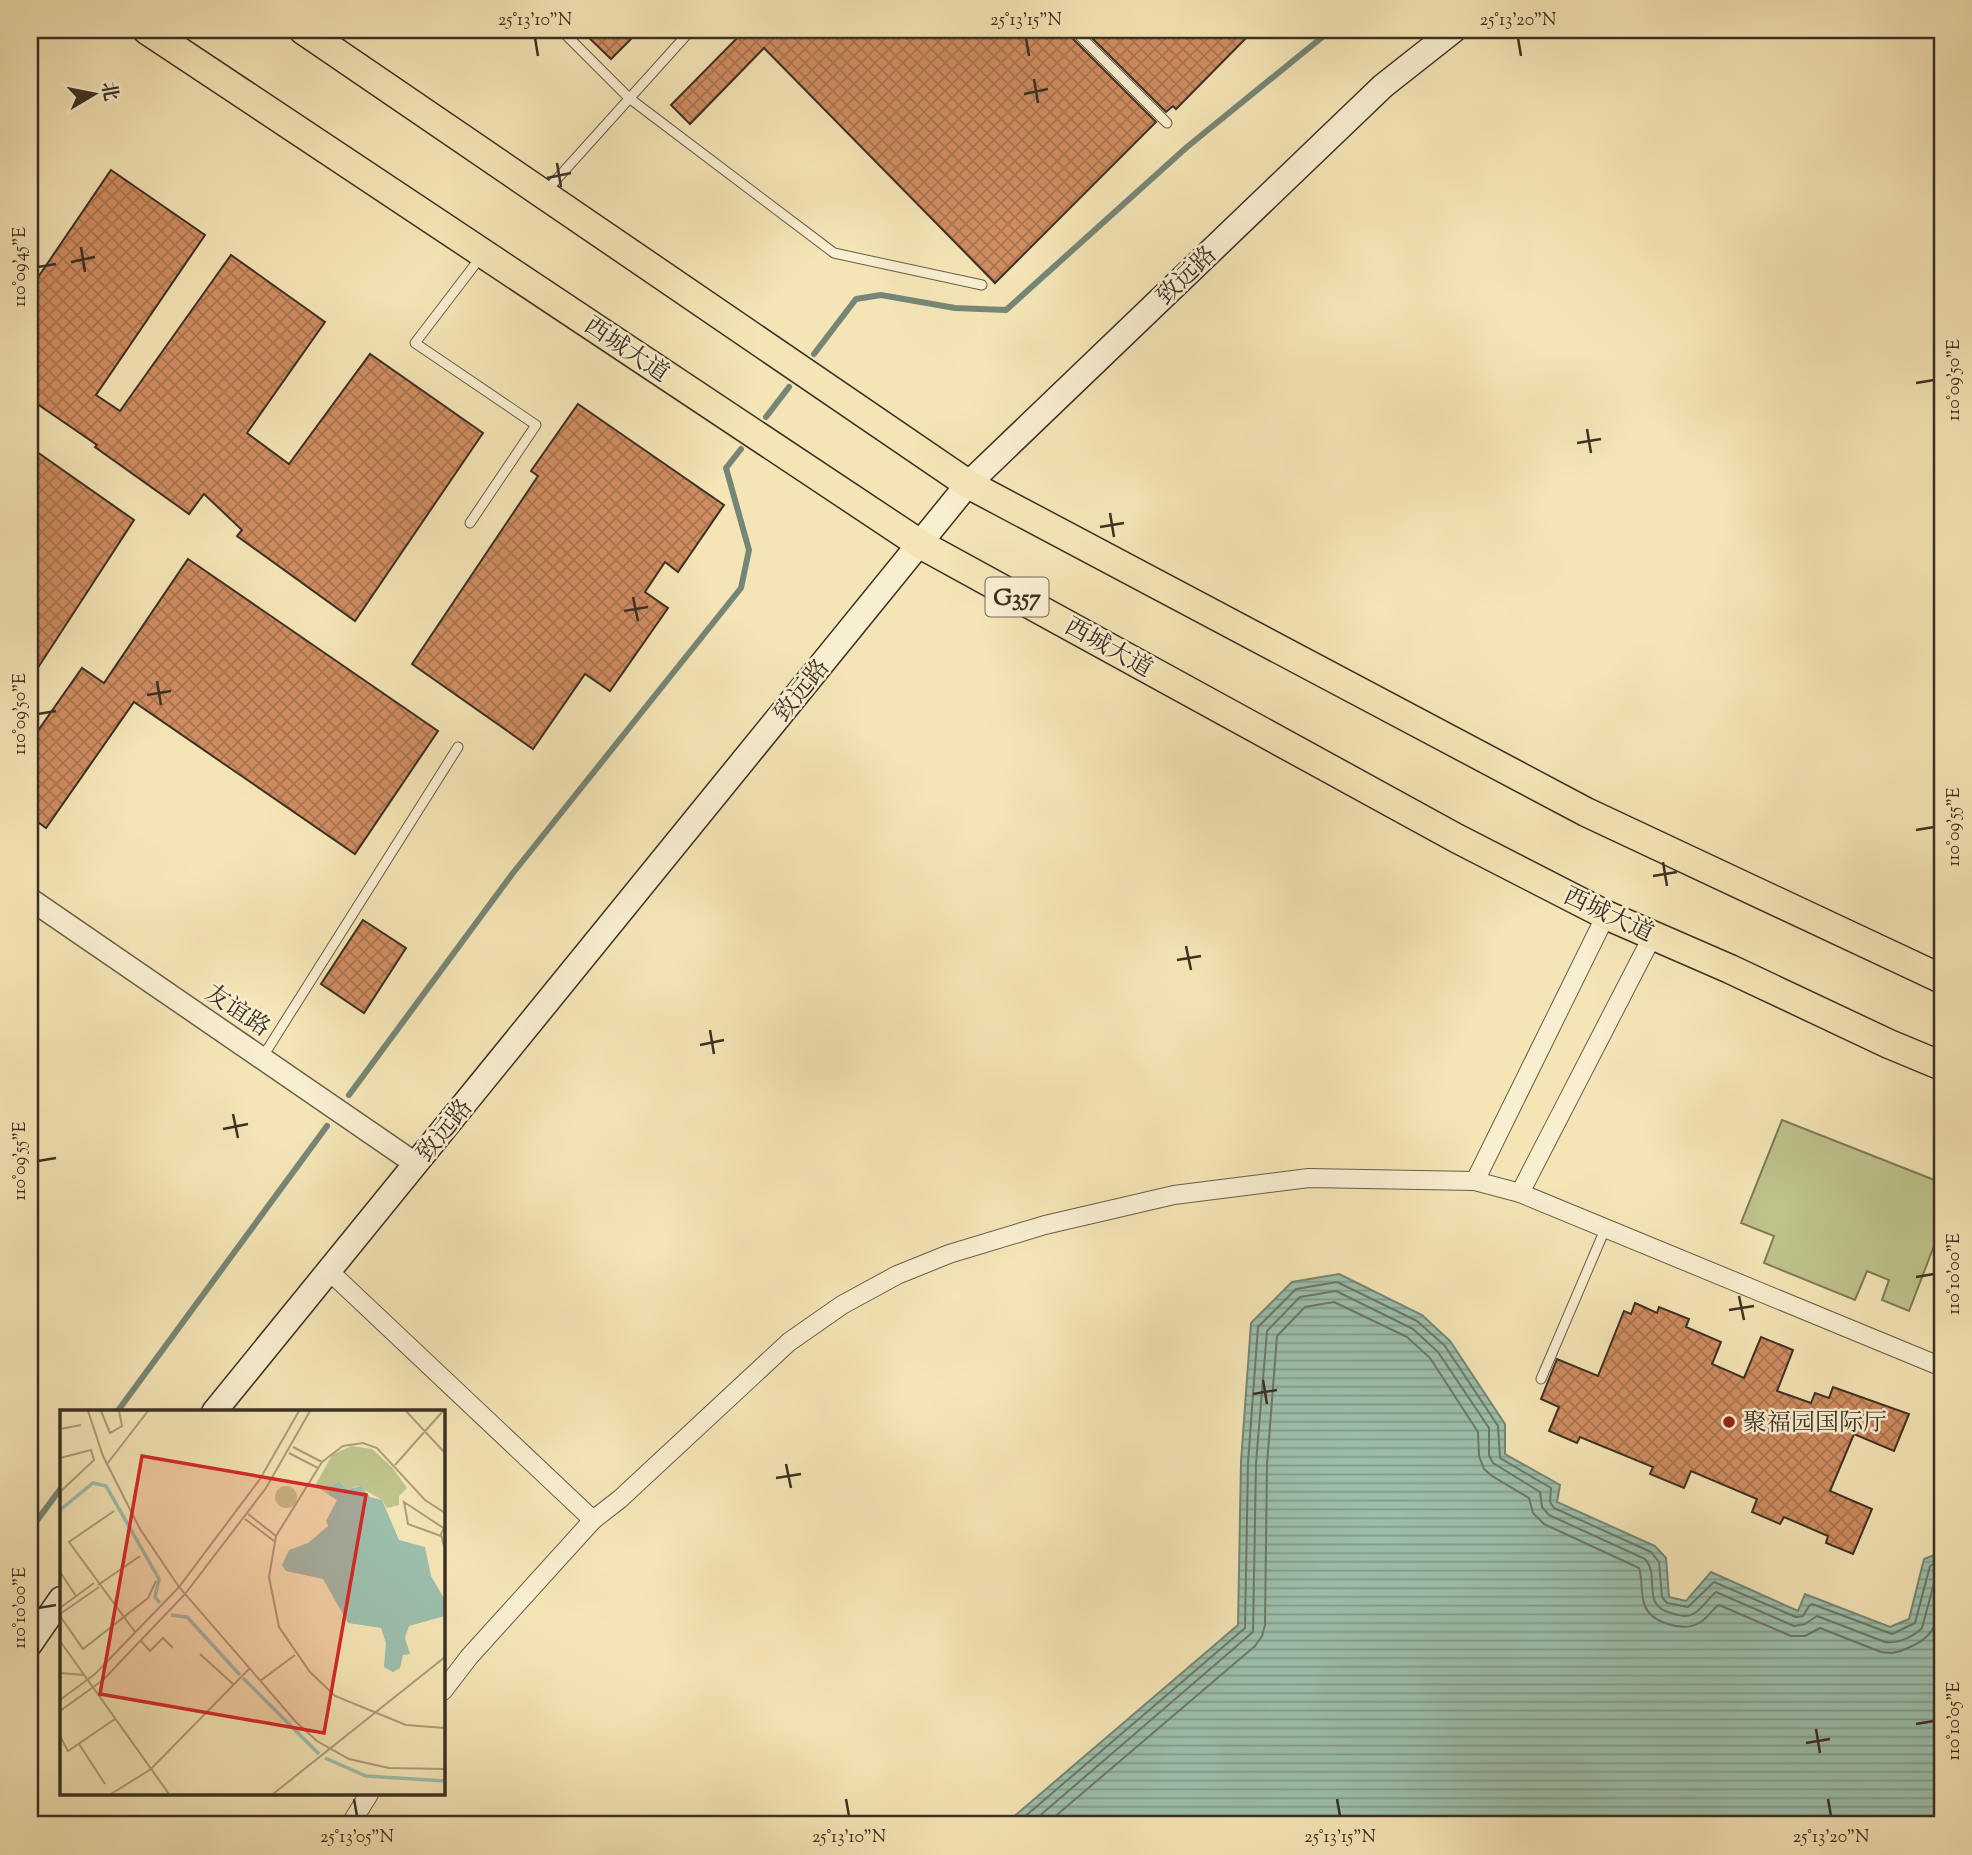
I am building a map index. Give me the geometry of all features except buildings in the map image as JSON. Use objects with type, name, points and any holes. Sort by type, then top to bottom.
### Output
[{"type":"highway","name":"西城大道","points":[[147,30],[920,544],[1456,838],[1606,915],[1942,1066]]},
{"type":"highway","points":[[303,30],[968,484],[1586,812],[1942,979]]},
{"type":"main road","name":"致远路","points":[[216,1410],[968,484],[1383,86],[1454,30]]},
{"type":"main road","points":[[30,1644],[60,1601]]},
{"type":"street","name":"友谊路","points":[[30,899],[416,1164]]},
{"type":"street","points":[[1475,1181],[1606,915]]},
{"type":"street","points":[[1520,1193],[1653,934]]},
{"type":"street","points":[[444,1690],[469,1657],[593,1520],[620,1499],[789,1342],[842,1305],[897,1275],[949,1254],[1045,1224],[1174,1195],[1309,1178],[1475,1181],[1520,1193],[1606,1227],[1942,1367]]},
{"type":"street","points":[[329,1270],[593,1520]]},
{"type":"street","points":[[351,1825],[368,1796]]},
{"type":"lane","points":[[561,30],[629,98],[834,253],[982,285]]},
{"type":"lane","points":[[543,194],[691,30]]},
{"type":"lane","points":[[1074,30],[1167,123]]},
{"type":"lane","points":[[470,523],[536,425],[415,343],[484,254]]},
{"type":"lane","points":[[262,1058],[458,747]]},
{"type":"lane","points":[[1541,1379],[1606,1227]]},
{"type":"green space","points":[[1782,1120],[1942,1183],[1942,1225],[1909,1311],[1882,1300],[1889,1280],[1867,1271],[1855,1300],[1764,1263],[1774,1236],[1741,1223]]},
{"type":"water","points":[[1339,1274],[1422,1315],[1450,1341],[1505,1424],[1505,1454],[1560,1485],[1557,1502],[1655,1546],[1666,1558],[1669,1597],[1686,1601],[1711,1572],[1798,1611],[1805,1594],[1890,1627],[1909,1619],[1924,1559],[1942,1552],[1942,1825],[1004,1825],[1238,1625],[1241,1462],[1251,1323],[1292,1282]]},
{"type":"waterway","points":[[814,354],[856,299],[881,295],[955,308],[1006,310],[1187,147],[1331,30]]},
{"type":"waterway","points":[[766,417],[789,387]]},
{"type":"waterway","points":[[349,1095],[513,873],[741,588],[749,550],[726,468],[741,449]]},
{"type":"waterway","points":[[118,1410],[327,1126]]},
{"type":"waterway","points":[[30,1530],[60,1489]]},
{"type":"place","name":"聚福园国际厅","points":[[1729,1422]]}]
